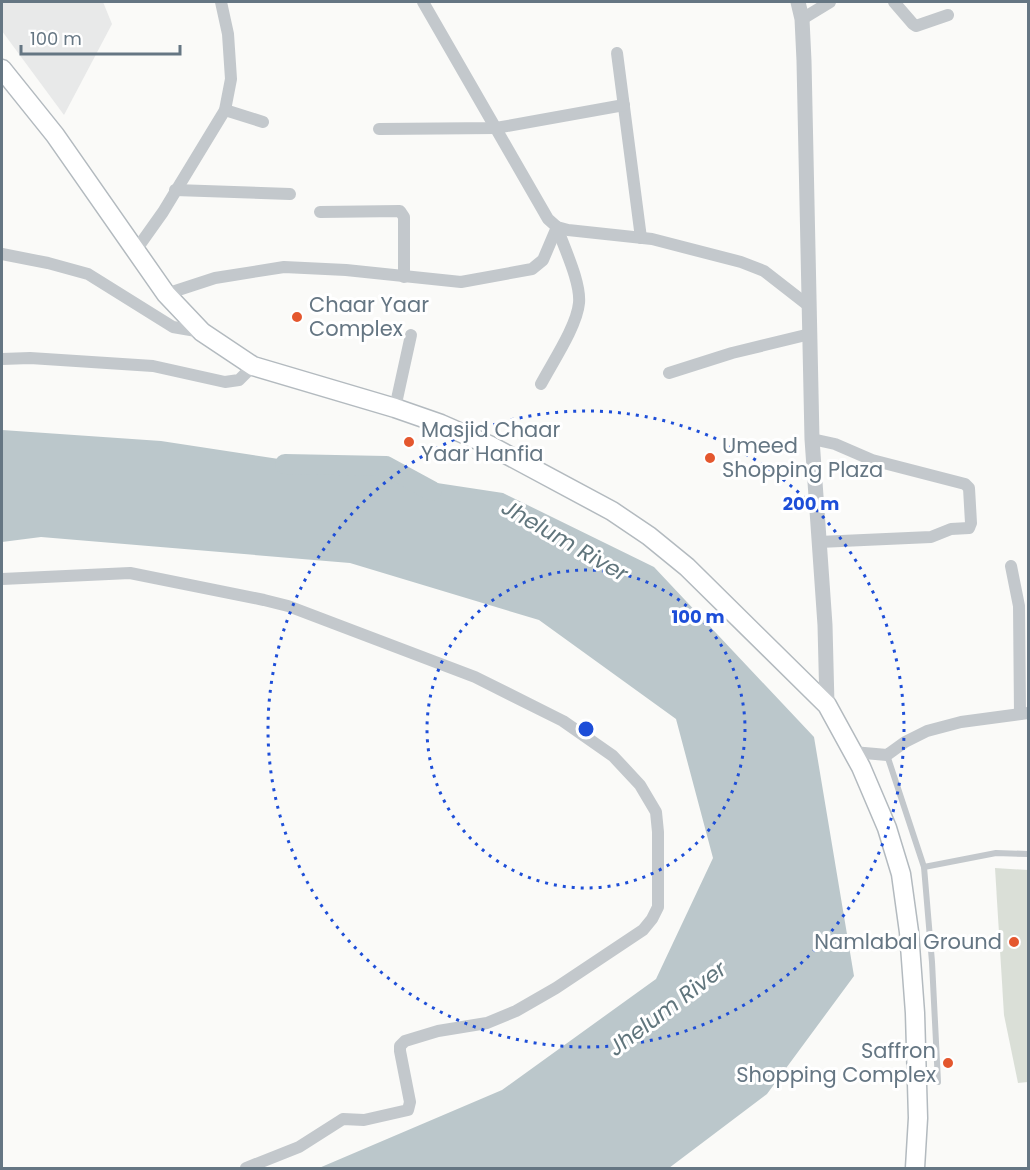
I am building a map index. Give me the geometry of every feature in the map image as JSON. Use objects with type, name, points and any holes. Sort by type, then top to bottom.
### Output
[{"type":"main road","points":[[2,69],[55,135],[166,294],[202,332],[253,366],[441,424],[489,445],[612,510],[650,536],[687,567],[827,705],[861,767],[887,828],[901,874],[909,932],[915,1013],[918,1118],[915,1168]]},
{"type":"street","points":[[136,250],[225,110],[231,79],[228,34],[221,2]]},
{"type":"street","points":[[423,2],[548,219],[557,227],[682,246],[752,266],[764,271],[808,306]]},
{"type":"street","points":[[798,2],[802,19],[812,438],[825,625],[827,705]]},
{"type":"street","points":[[802,19],[830,2]]},
{"type":"street","points":[[894,2],[916,26],[948,15]]},
{"type":"street","points":[[617,53],[641,238]]},
{"type":"street","points":[[379,129],[496,128],[624,105]]},
{"type":"street","points":[[225,110],[263,122]]},
{"type":"street","points":[[175,190],[290,194]]},
{"type":"street","points":[[320,212],[400,212],[404,217],[404,277]]},
{"type":"street","points":[[166,294],[215,278],[284,267],[346,270],[461,282],[532,269],[543,260],[557,227]]},
{"type":"street","points":[[541,384],[577,317],[579,302],[578,290],[557,227]]},
{"type":"street","points":[[2,254],[88,274],[173,327],[202,332]]},
{"type":"street","points":[[669,373],[732,353],[810,334]]},
{"type":"street","points":[[395,408],[411,335]]},
{"type":"street","points":[[2,358],[153,366],[225,382],[239,380],[253,366]]},
{"type":"street","points":[[812,438],[835,444],[888,465],[965,484],[969,488],[972,523],[969,528],[951,529],[930,537],[819,542]]},
{"type":"street","points":[[853,752],[887,754],[927,731],[961,722],[1024,714],[1019,606],[1011,566]]},
{"type":"street","points":[[2,579],[130,573],[288,606],[475,677],[563,721],[613,756],[640,785],[656,812],[658,908],[643,930],[556,988],[499,1019],[438,1031],[405,1041],[400,1046],[400,1052],[410,1102],[408,1110],[364,1120],[343,1119],[299,1147],[249,1168]]},
{"type":"lane","points":[[887,754],[924,867],[932,952],[938,1082]]},
{"type":"lane","points":[[924,867],[996,853],[1029,854]]},
{"type":"shaded area","points":[[2,2],[103,2],[112,24],[64,115],[2,31]]},
{"type":"shaded area","name":"Namlabal Ground","points":[[995,868],[1028,870],[1028,1082],[1018,1083],[1004,1015]]},
{"type":"water","points":[[2,430],[161,441],[503,493],[654,567],[814,737],[854,976],[767,1094],[669,1168],[319,1168],[502,1090],[656,979],[713,858],[676,719],[539,620],[350,563],[41,537],[2,542]]},
{"type":"waterway","name":"Jhelum River","points":[[285,464],[386,466],[432,491]]},
{"type":"place","name":"Chaar Yaar Complex","points":[[297,317]]},
{"type":"place","name":"Masjid Chaar Yaar Hanfia","points":[[409,442]]},
{"type":"place","name":"Umeed Shopping Plaza","points":[[710,458]]},
{"type":"place","name":"Namlabal Ground","points":[[1014,942]]},
{"type":"place","name":"Saffron Shopping Complex","points":[[948,1063]]}]
